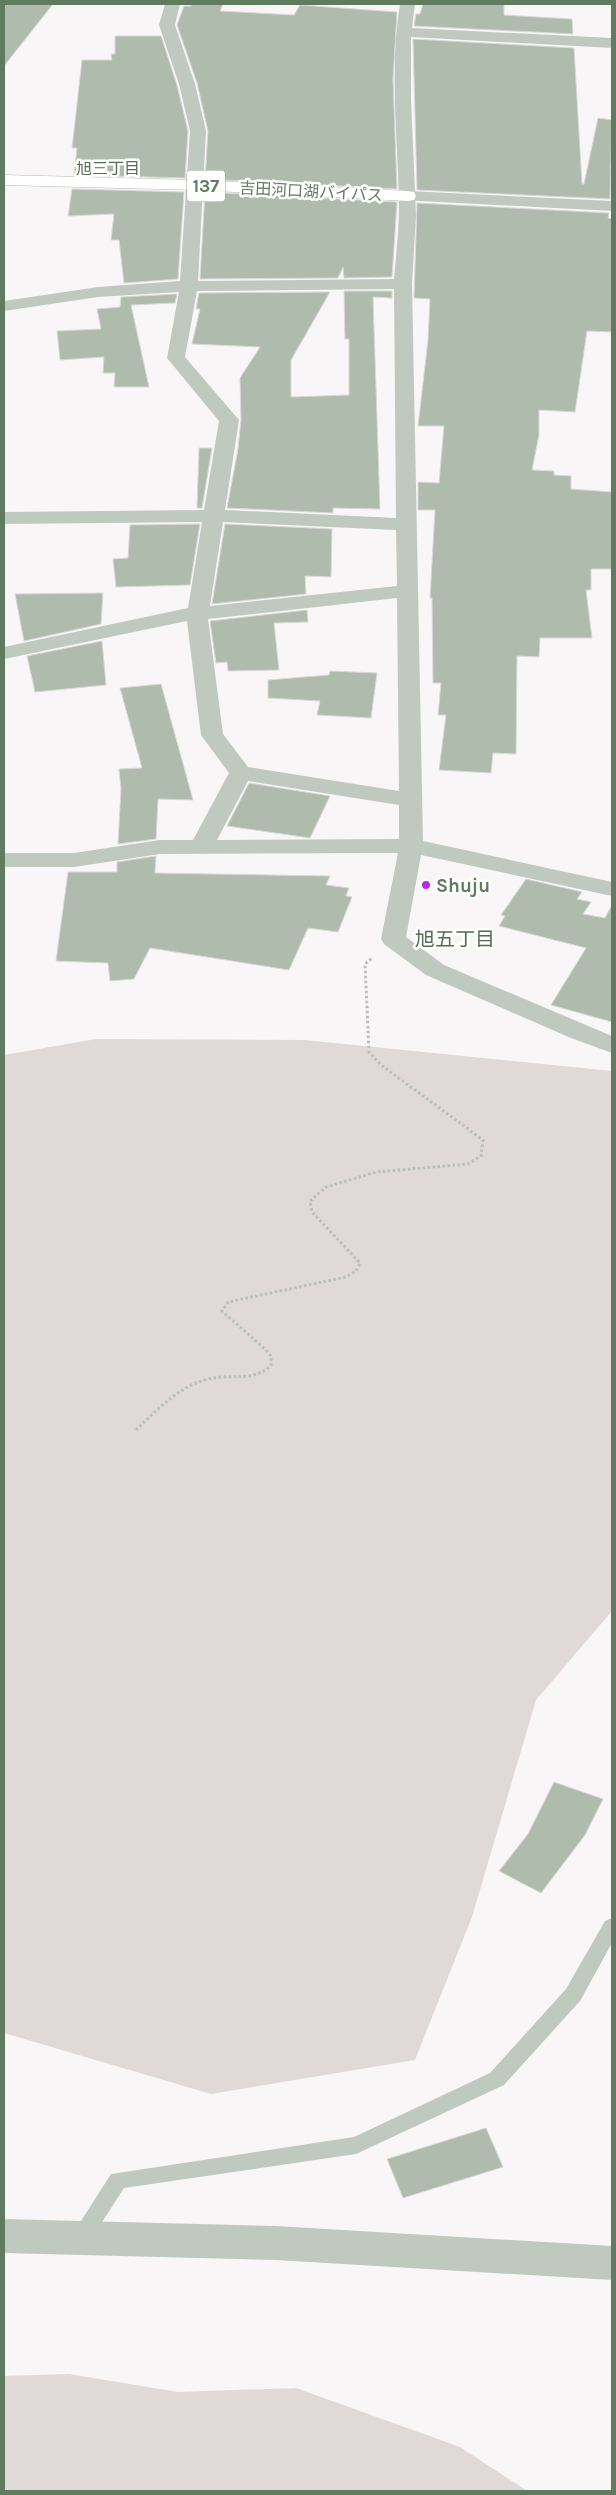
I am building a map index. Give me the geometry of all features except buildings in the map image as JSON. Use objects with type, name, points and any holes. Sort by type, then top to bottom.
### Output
[{"type":"highway","name":"吉田河口湖バイパス","points":[[4,180],[196,185],[408,196]]},
{"type":"street","points":[[172,4],[167,25],[186,84],[198,131],[189,286],[176,358],[229,420],[198,614],[212,735],[241,773],[410,800]]},
{"type":"street","points":[[407,4],[403,32],[401,76],[408,196],[403,284],[411,846],[393,939],[435,970],[580,1033],[612,1044]]},
{"type":"street","points":[[403,32],[612,43]]},
{"type":"street","points":[[408,196],[612,206]]},
{"type":"street","points":[[4,306],[98,292],[189,286],[403,284]]},
{"type":"street","points":[[4,518],[215,516],[406,524]]},
{"type":"street","points":[[4,653],[172,616],[408,591]]},
{"type":"street","points":[[201,847],[241,773]]},
{"type":"street","points":[[4,860],[74,860],[160,847],[411,846],[612,889]]},
{"type":"street","points":[[4,2236],[276,2243],[612,2262]]},
{"type":"lane","points":[[81,2238],[118,2180],[356,2145],[497,2079],[573,1994],[612,1926]]},
{"type":"path","points":[[136,1430],[176,1393],[196,1383],[210,1378],[241,1380],[264,1373],[271,1366],[270,1356],[266,1350],[222,1312],[228,1302],[346,1277],[356,1271],[360,1263],[312,1212],[310,1201],[326,1187],[376,1172],[468,1164],[481,1156],[483,1140],[381,1064],[369,1052],[365,964],[393,939]]},
{"type":"shaded area","points":[[96,1039],[305,1040],[612,1071],[612,1611],[536,1700],[472,1917],[415,2060],[211,2094],[4,2033],[4,1055]]},
{"type":"shaded area","points":[[69,2374],[178,2392],[296,2388],[460,2447],[527,2491],[4,2491],[4,2376]]},
{"type":"place","name":"Shuju","points":[[426,885]]},
{"type":"district","name":"旭三丁目","points":[[108,168]]},
{"type":"district","name":"旭五丁目","points":[[455,939]]}]
